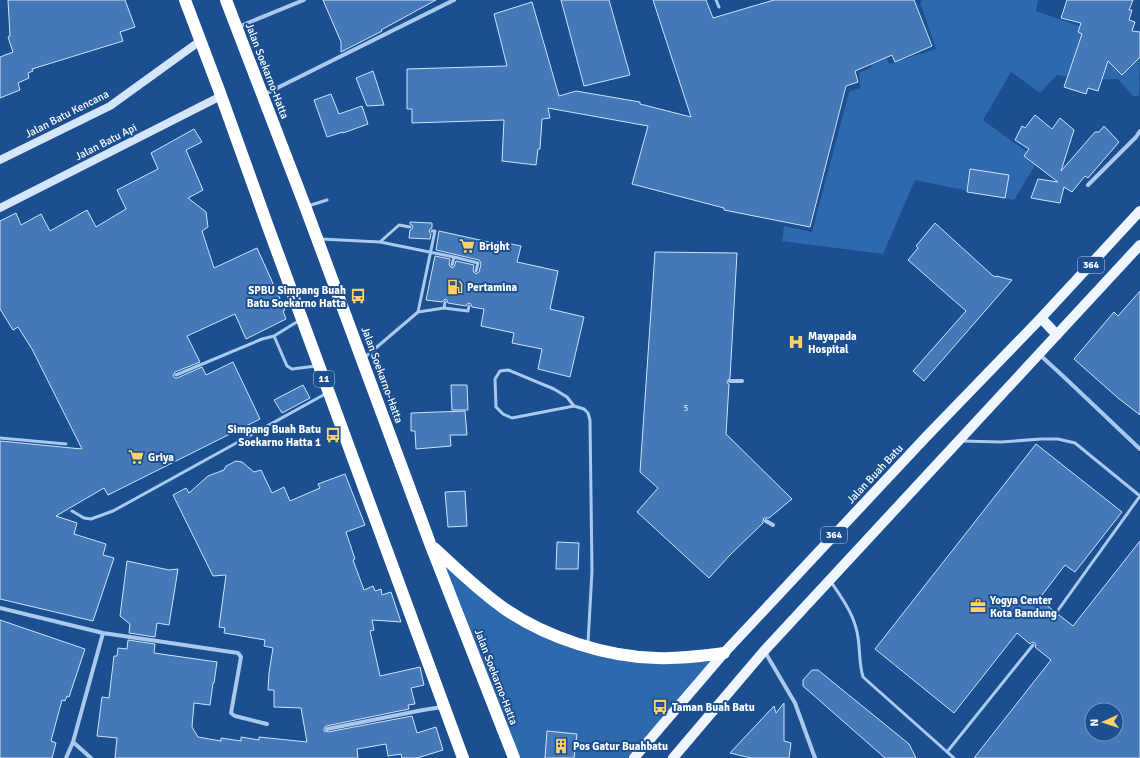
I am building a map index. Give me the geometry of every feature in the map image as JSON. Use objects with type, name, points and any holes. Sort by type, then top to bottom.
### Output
[{"type":"highway","name":"11","points":[[185,0],[463,758]]},
{"type":"highway","name":"Jalan Soekarno-Hatta","points":[[227,0],[236,28],[305,206],[431,546],[514,758]]},
{"type":"highway","points":[[431,546],[483,593],[532,625],[559,638],[622,655],[656,658],[690,658],[724,653]]},
{"type":"main road","name":"Jalan Buah Batu","points":[[634,758],[724,653],[920,444],[1041,318],[1140,211]]},
{"type":"main road","name":"364","points":[[673,758],[764,651],[1140,245]]},
{"type":"main road","points":[[1041,318],[1056,335]]},
{"type":"street","points":[[236,28],[304,0]]},
{"type":"street","points":[[262,95],[454,0]]},
{"type":"street","name":"Jalan Batu Kencana","points":[[0,160],[110,106],[200,41]]},
{"type":"street","name":"Jalan Batu Api","points":[[0,208],[221,96]]},
{"type":"street","points":[[1088,185],[1136,137],[1140,131]]},
{"type":"street","points":[[1136,137],[1140,141]]},
{"type":"street","points":[[1038,354],[1140,449]]},
{"type":"street","points":[[730,381],[742,381]]},
{"type":"street","points":[[766,521],[773,525]]},
{"type":"street","points":[[0,608],[103,633],[238,653],[241,657],[231,713],[235,716],[267,724]]},
{"type":"street","points":[[66,758],[73,742],[103,633]]},
{"type":"street","points":[[764,651],[795,703],[815,758]]},
{"type":"street","points":[[327,729],[444,707]]},
{"type":"street","points":[[73,742],[91,758]]},
{"type":"lane","points":[[716,0],[718,7]]},
{"type":"lane","points":[[305,206],[327,200]]},
{"type":"lane","points":[[380,242],[399,225],[410,227]]},
{"type":"lane","points":[[418,312],[435,231],[432,231]]},
{"type":"lane","points":[[317,238],[380,242],[431,252],[478,263],[476,271]]},
{"type":"lane","points":[[452,265],[454,257]]},
{"type":"lane","points":[[444,308],[445,302]]},
{"type":"lane","points":[[362,359],[418,312],[444,308],[468,311],[469,306]]},
{"type":"lane","points":[[176,374],[262,339],[274,336],[302,319]]},
{"type":"lane","points":[[274,336],[287,366],[290,369],[320,366]]},
{"type":"lane","points":[[574,406],[567,397],[554,389],[508,370],[500,371],[495,379],[496,407],[503,414],[512,418],[574,406],[584,409],[588,413],[590,420],[592,571],[588,647]]},
{"type":"lane","points":[[72,511],[84,518],[91,519],[113,511],[329,392]]},
{"type":"lane","points":[[0,438],[66,444]]},
{"type":"lane","points":[[959,441],[1001,442],[1058,439],[1075,443],[1140,496],[1056,613]]},
{"type":"lane","points":[[830,580],[846,605],[856,627],[863,676],[954,758]]},
{"type":"lane","points":[[947,752],[1032,646]]},
{"type":"shaded area","points":[[923,0],[1038,0],[1036,11],[1140,47],[1139,96],[1133,96],[1118,79],[1086,80],[1057,75],[1040,93],[1011,72],[983,120],[1038,160],[1014,200],[915,180],[883,254],[782,241],[784,226],[812,232],[849,92],[860,88],[859,73],[872,67],[865,48],[880,40],[889,64],[936,49],[920,2]]},
{"type":"shaded area","points":[[439,556],[481,595],[587,650],[722,660],[632,758],[521,758],[515,754]]},
{"type":"building","points":[[8,0],[125,0],[135,27],[120,32],[123,41],[32,69],[33,71],[28,73],[29,78],[18,83],[20,90],[0,98],[0,57],[13,52],[8,37],[10,36]]},
{"type":"building","points":[[323,0],[436,0],[381,30],[382,31],[341,52],[341,42]]},
{"type":"building","points":[[561,0],[609,0],[630,75],[584,86]]},
{"type":"building","points":[[653,0],[706,0],[713,18],[774,0],[914,0],[932,46],[895,62],[892,55],[855,71],[858,82],[846,86],[810,227],[724,210],[724,208],[632,184],[648,126],[548,108],[550,118],[542,119],[540,149],[538,149],[536,165],[502,161],[504,120],[412,123],[412,109],[407,109],[407,69],[507,66],[494,14],[532,2],[559,96],[576,91],[640,102],[640,104],[691,117]]},
{"type":"building","points":[[1067,0],[1133,0],[1129,10],[1132,10],[1129,20],[1135,22],[1132,31],[1140,32],[1140,57],[1122,75],[1108,61],[1098,91],[1088,88],[1086,94],[1064,87],[1082,34],[1078,32],[1081,23],[1061,18]]},
{"type":"building","points":[[373,71],[384,105],[367,106],[356,78]]},
{"type":"building","points":[[331,94],[339,114],[362,106],[368,124],[327,137],[314,100]]},
{"type":"building","points":[[1035,115],[1052,129],[1060,118],[1074,130],[1061,171],[1095,132],[1099,132],[1104,126],[1119,142],[1088,178],[1085,176],[1072,192],[1064,187],[1060,203],[1031,198],[1038,179],[1058,182],[1024,156],[1029,149],[1015,140],[1022,126],[1025,128]]},
{"type":"building","points":[[194,129],[202,142],[186,150],[203,190],[188,198],[206,212],[208,227],[202,231],[214,268],[257,248],[285,310],[283,311],[286,319],[246,339],[235,314],[187,336],[200,362],[175,372],[173,376],[177,378],[202,367],[206,375],[233,362],[260,419],[108,495],[104,488],[56,516],[77,523],[74,534],[106,544],[103,555],[114,558],[93,621],[0,599],[0,441],[82,449],[32,349],[18,327],[13,330],[0,309],[0,221],[16,213],[21,225],[41,214],[50,231],[87,210],[96,227],[126,209],[117,190],[158,169],[151,153]]},
{"type":"building","points":[[970,169],[1009,175],[1005,198],[967,192]]},
{"type":"building","points":[[410,222],[432,223],[432,228],[429,231],[431,234],[430,239],[409,238],[410,230],[413,227]]},
{"type":"building","points":[[935,223],[992,275],[995,277],[1012,280],[924,381],[913,371],[966,311],[908,260],[918,248],[916,246]]},
{"type":"building","points":[[439,231],[498,244],[498,241],[521,246],[517,262],[558,271],[550,309],[584,317],[570,377],[538,369],[542,349],[512,343],[514,333],[481,326],[484,309],[472,307],[469,303],[466,306],[448,303],[445,299],[442,302],[426,300],[435,256],[450,259],[449,265],[452,268],[454,267],[456,261],[474,265],[473,271],[476,274],[479,272],[481,264],[479,260],[436,250]]},
{"type":"building","points":[[655,252],[737,253],[730,378],[727,381],[729,384],[726,434],[792,499],[769,518],[764,518],[763,523],[709,578],[637,512],[658,488],[640,472]]},
{"type":"building","points":[[1140,291],[1140,415],[1118,398],[1074,359],[1114,312],[1118,316]]},
{"type":"building","points":[[303,385],[310,398],[282,413],[274,400]]},
{"type":"building","points":[[451,385],[467,385],[468,410],[452,410]]},
{"type":"building","points":[[465,411],[467,435],[450,435],[451,446],[416,449],[415,431],[411,431],[411,413]]},
{"type":"building","name":"Yogya Center Kota Bandung","points":[[1036,444],[1122,512],[1075,572],[1065,565],[1039,599],[1054,611],[1054,615],[1059,615],[1073,626],[1140,541],[1140,758],[974,758],[1051,660],[1035,647],[1035,643],[1032,642],[1030,644],[1017,633],[954,713],[875,649]]},
{"type":"building","points":[[236,461],[242,462],[254,472],[261,470],[272,493],[284,487],[290,501],[320,488],[318,484],[345,474],[365,525],[346,532],[355,559],[353,560],[364,590],[373,586],[375,591],[381,589],[382,595],[391,592],[401,622],[372,620],[374,630],[370,631],[380,676],[420,667],[424,685],[411,688],[415,704],[408,705],[409,709],[326,726],[324,731],[328,732],[412,716],[417,733],[436,727],[443,750],[417,758],[402,758],[401,754],[388,756],[386,744],[357,749],[358,758],[115,758],[117,738],[97,736],[102,697],[109,698],[114,656],[117,656],[118,648],[127,649],[128,640],[155,644],[154,653],[217,662],[210,705],[194,703],[192,727],[198,737],[221,741],[221,738],[241,741],[241,737],[259,740],[259,737],[307,742],[301,708],[274,707],[274,690],[268,690],[273,648],[264,646],[265,640],[224,633],[225,628],[219,627],[226,575],[213,576],[173,495],[186,488],[189,493],[208,476],[224,470],[226,466]]},
{"type":"building","points":[[465,491],[467,526],[448,527],[445,492]]},
{"type":"building","points":[[557,542],[579,543],[578,569],[556,569]]},
{"type":"building","points":[[127,561],[169,570],[178,569],[169,625],[157,623],[155,637],[129,633],[130,624],[120,616]]},
{"type":"building","points":[[0,620],[85,649],[69,697],[67,696],[65,701],[62,700],[51,741],[56,743],[52,758],[0,758]]},
{"type":"building","points":[[812,670],[818,670],[909,744],[916,758],[885,758],[803,686],[803,680]]},
{"type":"building","points":[[784,703],[784,741],[791,743],[789,758],[751,758],[730,753],[774,706],[776,713]]},
{"type":"building","name":"Pos Gatur Buahbatu","points":[[547,731],[577,734],[574,758],[545,758]]},
{"type":"place","name":"Bright","points":[[467,246]]},
{"type":"place","name":"Pertamina","points":[[455,287]]},
{"type":"place","name":"SPBU Simpang Buah Batu Soekarno Hatta","points":[[358,296]]},
{"type":"place","name":"Mayapada Hospital","points":[[796,342]]},
{"type":"place","name":"Simpang Buah Batu Soekarno Hatta 1","points":[[333,435]]},
{"type":"place","name":"Griya","points":[[136,457]]},
{"type":"place","name":"Yogya Center Kota Bandung","points":[[978,606]]},
{"type":"place","name":"Taman Buah Batu","points":[[660,707]]},
{"type":"place","name":"Pos Gatur Buahbatu","points":[[561,746]]}]
